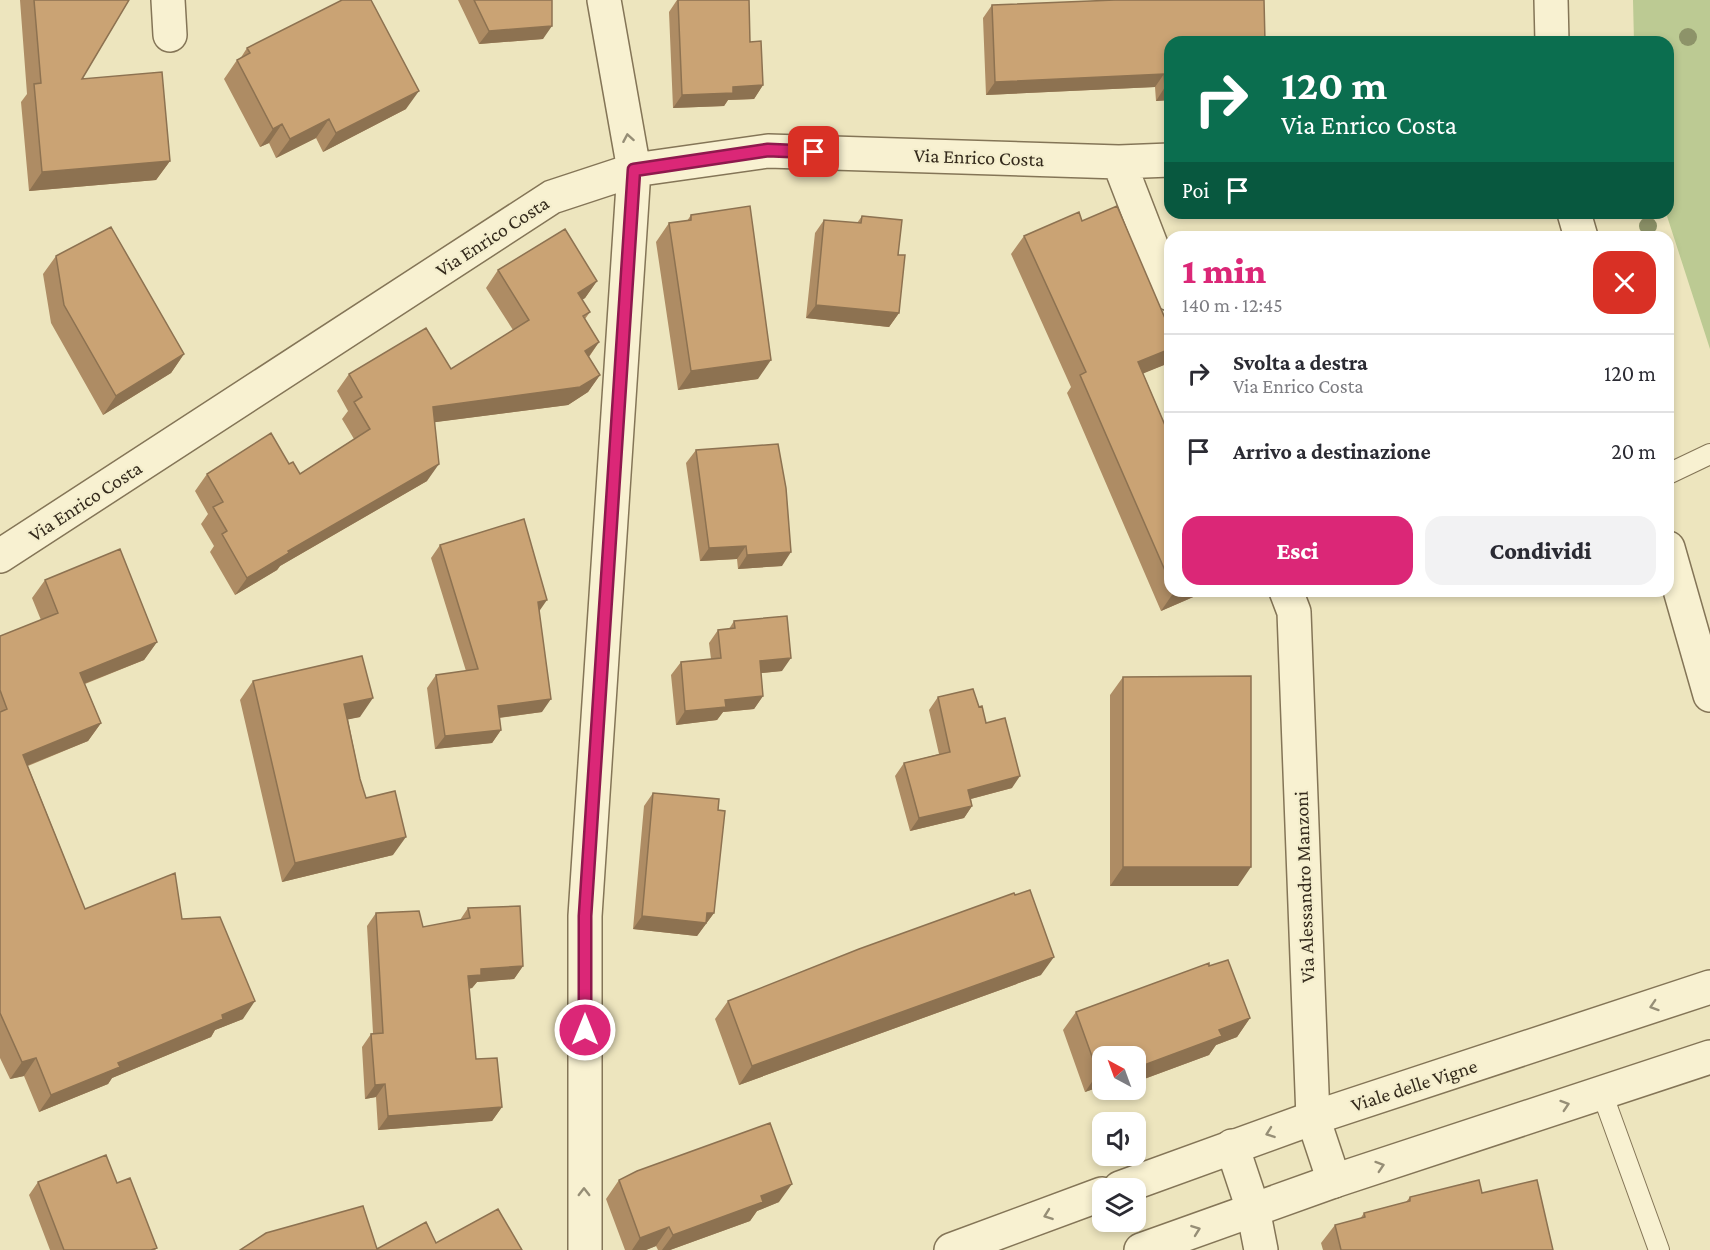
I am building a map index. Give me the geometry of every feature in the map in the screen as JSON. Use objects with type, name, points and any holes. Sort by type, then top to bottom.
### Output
[{"type":"street","points":[[168,0],[170,35]]},
{"type":"street","points":[[585,1250],[585,916],[634,170],[604,0]]},
{"type":"street","points":[[1551,0],[1552,36]]},
{"type":"street","name":"Via Enrico Costa","points":[[0,556],[552,197],[634,170],[768,150],[1119,162],[1164,160]]},
{"type":"street","points":[[1119,162],[1164,278]]},
{"type":"street","points":[[1674,569],[1710,695]]},
{"type":"street","name":"Via Alessandro Manzoni","points":[[1288,597],[1294,612],[1313,1118],[1334,1181]]},
{"type":"street","name":"Viale delle Vigne","points":[[1146,1178],[1313,1118],[1710,987]]},
{"type":"street","points":[[1141,1250],[1334,1181],[1710,1057]]},
{"type":"street","points":[[1232,1146],[1253,1209],[1261,1250]]},
{"type":"street","points":[[951,1250],[1092,1198]]},
{"type":"lane","points":[[1674,471],[1710,454]]},
{"type":"lane","points":[[1602,1093],[1659,1250]]},
{"type":"green space","points":[[1633,0],[1710,0],[1710,349],[1674,238],[1674,231],[1672,231],[1668,219],[1674,219],[1674,36],[1634,36]]},
{"type":"building","points":[[34,0],[129,0],[82,79],[162,72],[170,161],[42,172],[34,84],[41,83]]},
{"type":"building","points":[[342,0],[371,0],[419,91],[336,133],[329,119],[290,139],[282,124],[273,129],[237,60],[250,53],[247,48]]},
{"type":"building","points":[[474,0],[552,0],[552,26],[489,31]]},
{"type":"building","points":[[678,0],[749,0],[750,42],[761,41],[763,85],[733,87],[733,93],[682,95]]},
{"type":"building","points":[[1115,0],[1264,0],[1265,36],[1164,36],[1164,74],[995,82],[992,5]]},
{"type":"building","points":[[750,206],[771,360],[691,371],[669,223],[691,220],[691,215]]},
{"type":"building","points":[[1117,206],[1164,316],[1164,351],[1138,362],[1164,423],[1164,568],[1080,375],[1086,372],[1024,236],[1079,212],[1082,221]]},
{"type":"building","points":[[862,216],[902,220],[898,255],[905,255],[899,313],[816,305],[824,220],[861,223]]},
{"type":"building","points":[[111,227],[184,354],[116,396],[64,305],[56,256]]},
{"type":"building","points":[[565,229],[597,281],[578,293],[590,312],[583,316],[599,342],[585,351],[600,375],[580,387],[433,407],[439,464],[288,551],[289,553],[247,578],[222,534],[227,531],[213,507],[223,502],[207,474],[271,433],[289,464],[293,462],[300,474],[370,429],[354,402],[362,397],[349,374],[426,328],[451,369],[529,320],[498,270]]},
{"type":"building","points":[[778,444],[786,488],[791,552],[747,555],[746,546],[709,548],[696,450]]},
{"type":"building","points":[[524,519],[547,600],[538,602],[551,699],[498,706],[501,730],[445,736],[436,675],[478,669],[440,545]]},
{"type":"building","points":[[120,549],[157,642],[80,673],[101,723],[23,755],[85,909],[175,873],[182,919],[220,917],[255,1001],[222,1015],[223,1019],[118,1063],[120,1067],[51,1095],[36,1058],[22,1062],[0,1013],[0,712],[7,709],[0,690],[0,636],[58,613],[45,580]]},
{"type":"building","points":[[787,616],[791,658],[760,661],[763,696],[725,700],[726,707],[685,711],[681,662],[721,658],[718,630],[735,628],[734,621]]},
{"type":"building","points":[[362,656],[373,698],[344,704],[360,779],[366,798],[395,791],[406,837],[295,863],[253,681]]},
{"type":"building","points":[[1251,676],[1251,867],[1123,867],[1123,677]]},
{"type":"building","points":[[973,689],[979,707],[982,706],[986,723],[1005,718],[1020,776],[968,790],[972,806],[919,818],[904,763],[950,752],[938,697]]},
{"type":"building","points":[[653,793],[719,799],[718,810],[725,811],[714,913],[707,913],[706,923],[642,916]]},
{"type":"building","points":[[1030,890],[1054,957],[752,1066],[728,1001],[859,949],[1014,893],[1015,895]]},
{"type":"building","points":[[520,906],[523,966],[481,969],[481,975],[468,976],[476,1059],[497,1058],[502,1107],[388,1116],[385,1084],[375,1085],[371,1034],[383,1033],[376,913],[419,911],[423,927],[470,918],[468,908]]},
{"type":"building","points":[[1228,960],[1250,1018],[1219,1030],[1222,1036],[1146,1064],[1146,1046],[1092,1046],[1092,1056],[1076,1012],[1209,963],[1209,966]]},
{"type":"building","points":[[770,1123],[792,1184],[761,1196],[763,1202],[673,1235],[669,1227],[640,1238],[619,1180],[637,1171]]},
{"type":"building","points":[[106,1155],[117,1183],[130,1178],[157,1248],[151,1250],[64,1250],[38,1182]]},
{"type":"building","points":[[1479,1180],[1482,1193],[1537,1180],[1553,1250],[1341,1250],[1335,1225],[1365,1217],[1364,1213],[1410,1201],[1410,1197]]},
{"type":"building","points":[[363,1206],[377,1249],[426,1222],[436,1243],[498,1209],[522,1250],[240,1250],[266,1233]]},
{"type":"route","points":[[585,1030],[585,916],[634,170],[768,150],[814,152]]}]
